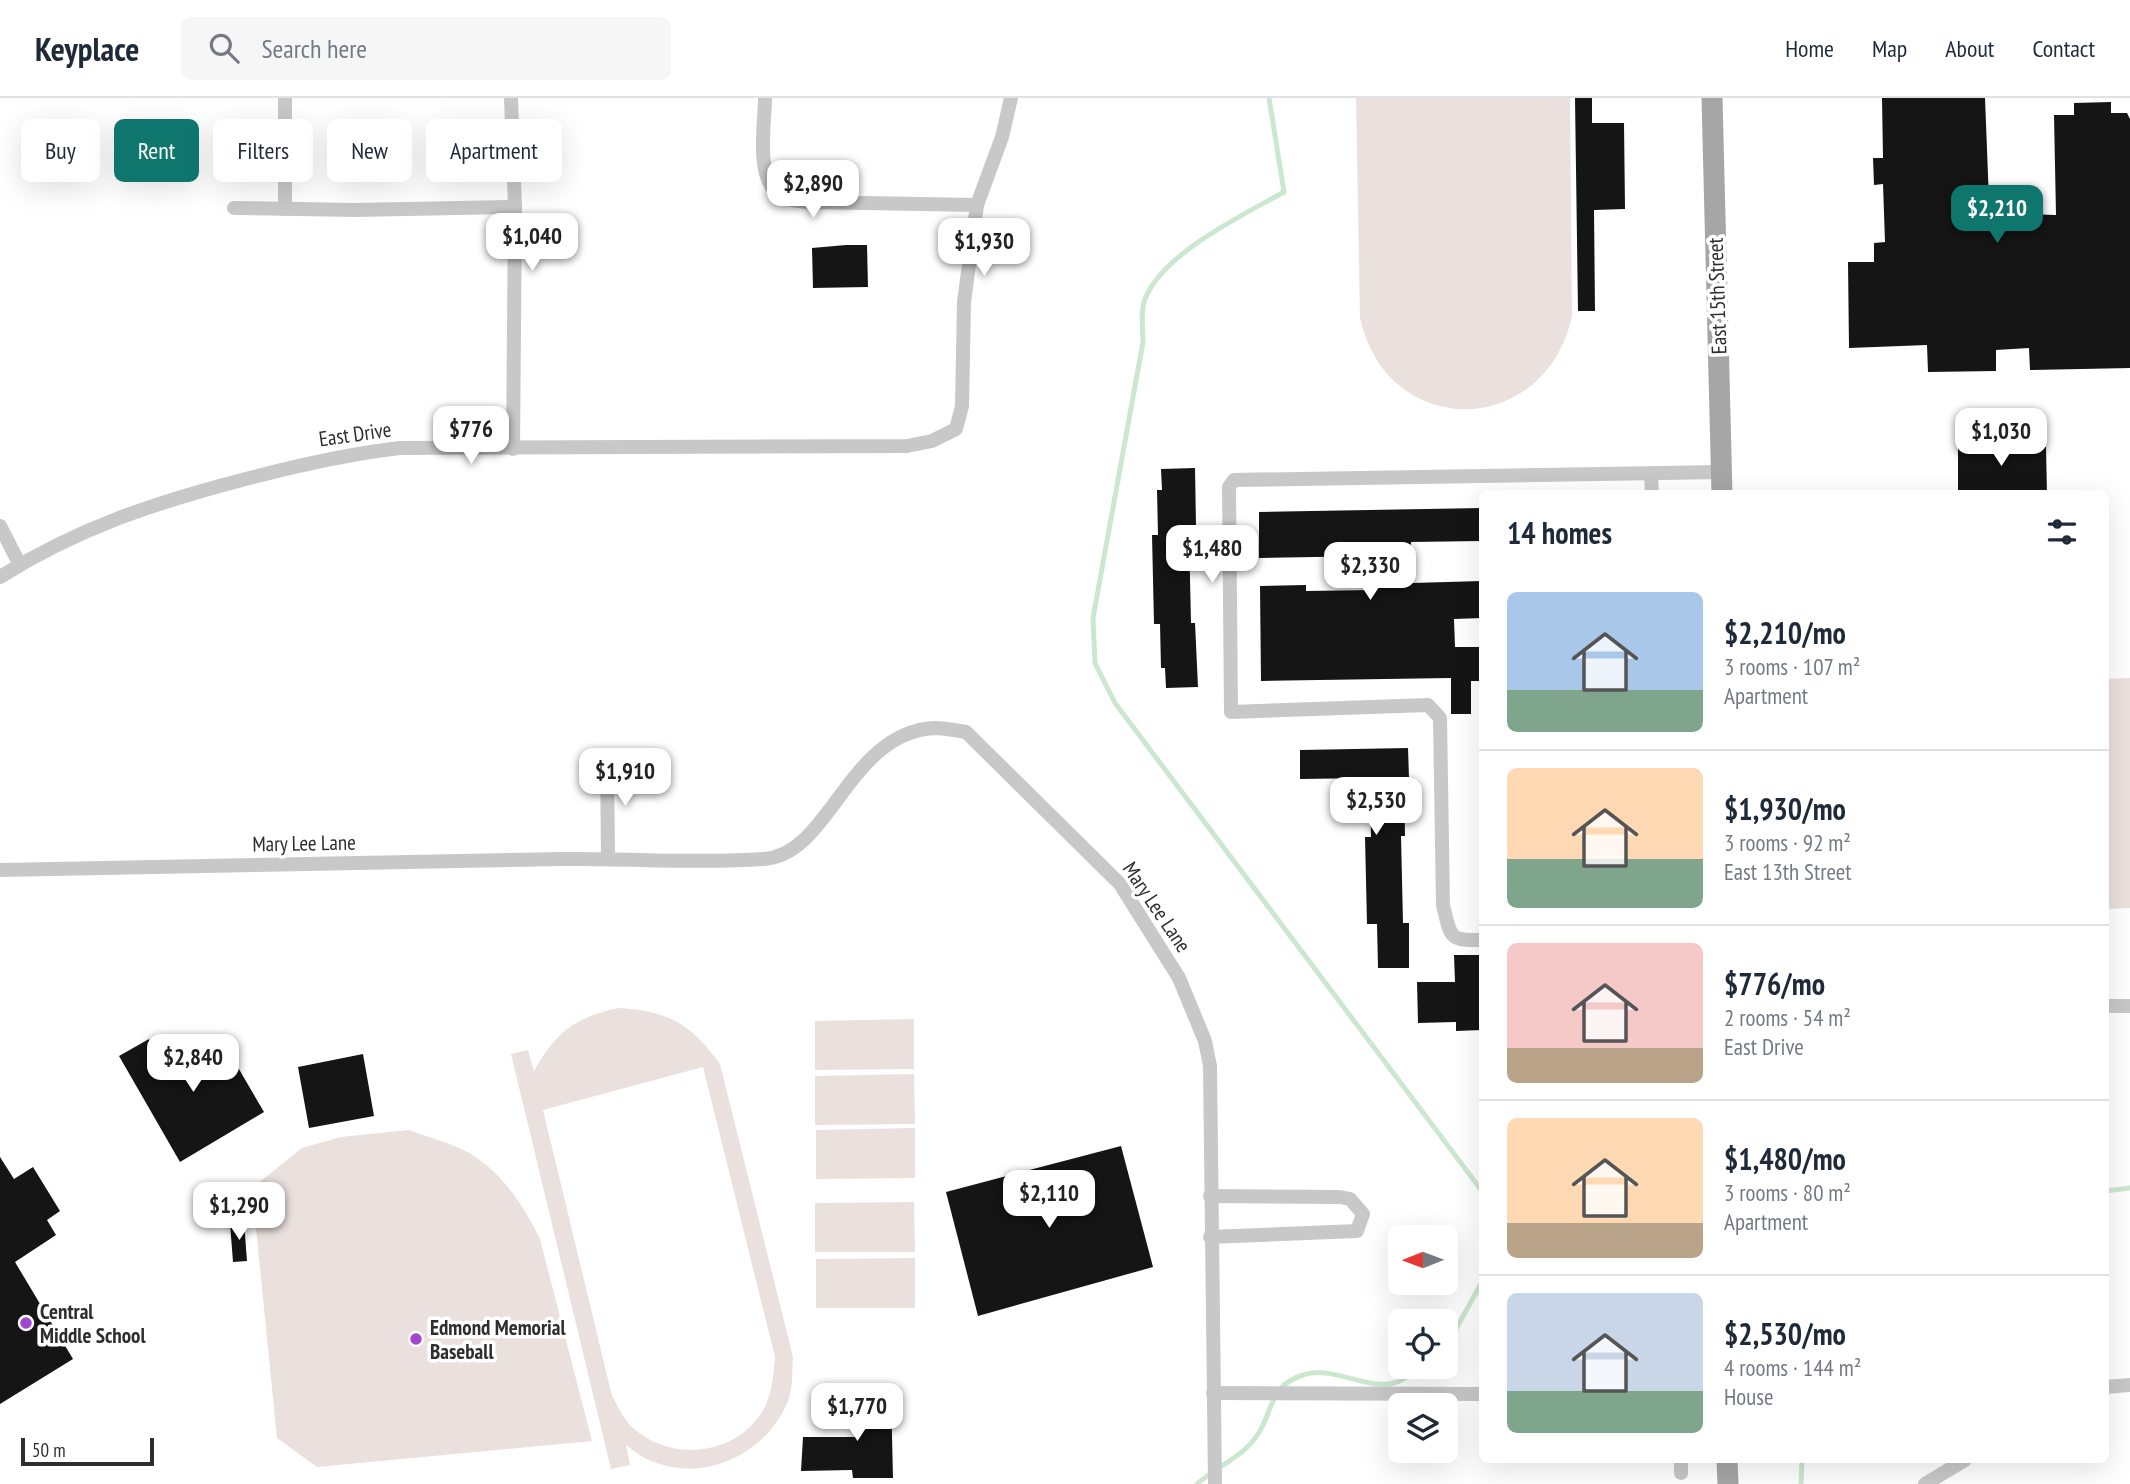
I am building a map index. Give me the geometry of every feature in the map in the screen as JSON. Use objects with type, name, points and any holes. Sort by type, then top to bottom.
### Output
[{"type":"main road","name":"East 15th Street","points":[[1712,98],[1721,483]]},
{"type":"main road","points":[[1727,1463],[1728,1484]]},
{"type":"street","points":[[285,98],[285,209]]},
{"type":"street","points":[[512,98],[515,207],[513,449]]},
{"type":"street","points":[[765,98],[765,168],[771,188],[784,198],[808,202],[977,205],[1002,136],[1011,98]]},
{"type":"street","name":"East Drive","points":[[0,577],[101,524],[156,502],[306,463],[400,448],[907,446],[932,441],[956,429],[962,406],[964,302],[977,205]]},
{"type":"street","points":[[234,208],[515,207]]},
{"type":"street","points":[[1479,940],[1458,940],[1450,934],[1443,905],[1440,718],[1428,705],[1231,712],[1229,487],[1234,481],[1651,475],[1721,483]]},
{"type":"street","points":[[1651,475],[1652,490]]},
{"type":"street","points":[[0,526],[19,565]]},
{"type":"street","name":"Mary Lee Lane","points":[[0,870],[608,858],[766,859],[781,855],[797,846],[851,779],[882,747],[912,733],[935,728],[966,732],[1120,884],[1179,978],[1205,1041],[1210,1066],[1215,1484]]},
{"type":"street","points":[[607,758],[608,858]]},
{"type":"street","points":[[2109,1006],[2130,1006]]},
{"type":"street","points":[[1210,1196],[1340,1197],[1350,1199],[1363,1214],[1357,1231],[1210,1237]]},
{"type":"street","points":[[2109,1387],[2130,1385]]},
{"type":"street","points":[[1213,1393],[1479,1394]]},
{"type":"street","points":[[1929,1483],[1960,1463]]},
{"type":"shaded area","points":[[1356,98],[1570,98],[1572,316],[1556,356],[1531,386],[1500,403],[1466,409],[1432,404],[1401,387],[1376,358],[1360,318]]},
{"type":"shaded area","points":[[2130,678],[2130,908],[2109,909],[2109,679]]},
{"type":"shaded area","points":[[619,1008],[665,1016],[688,1029],[720,1064],[793,1357],[790,1396],[778,1420],[749,1450],[711,1466],[670,1467],[646,1459],[626,1445],[630,1465],[611,1469],[511,1054],[528,1050],[534,1071],[550,1046],[568,1028]],"holes":[[[703,1067],[775,1357],[771,1389],[763,1411],[745,1431],[731,1441],[697,1450],[680,1449],[647,1438],[630,1425],[612,1396],[543,1110]]]},
{"type":"shaded area","points":[[914,1019],[914,1069],[815,1070],[815,1021]]},
{"type":"shaded area","points":[[914,1074],[915,1124],[815,1125],[815,1076]]},
{"type":"shaded area","points":[[915,1128],[915,1178],[816,1179],[816,1130]]},
{"type":"shaded area","name":"Edmond Memorial Baseball","points":[[409,1130],[471,1154],[503,1181],[527,1215],[540,1239],[592,1441],[317,1467],[277,1438],[252,1188],[302,1148],[341,1137]]},
{"type":"shaded area","points":[[914,1202],[915,1252],[815,1252],[815,1203]]},
{"type":"shaded area","points":[[915,1258],[915,1308],[816,1308],[816,1259]]},
{"type":"building","points":[[1575,98],[1592,98],[1592,123],[1624,123],[1625,209],[1594,210],[1595,311],[1578,311]]},
{"type":"building","points":[[1882,98],[1985,98],[1989,201],[2027,199],[2028,214],[2056,215],[2054,115],[2074,115],[2074,103],[2111,102],[2111,113],[2127,113],[2130,119],[2130,368],[2030,370],[2029,348],[1996,350],[1996,371],[1928,372],[1927,345],[1849,348],[1848,262],[1874,262],[1874,243],[1885,242],[1883,184],[1874,185],[1873,158],[1883,158]]},
{"type":"building","points":[[867,245],[868,287],[813,288],[812,248]]},
{"type":"building","points":[[2026,439],[2026,447],[2046,447],[2047,490],[1958,490],[1958,440]]},
{"type":"building","points":[[1195,468],[1196,526],[1191,526],[1189,534],[1191,623],[1195,623],[1198,687],[1166,688],[1165,668],[1161,668],[1160,624],[1154,624],[1152,535],[1158,535],[1157,490],[1162,490],[1161,469]]},
{"type":"building","points":[[1479,508],[1479,541],[1411,542],[1412,583],[1479,581],[1479,618],[1454,619],[1455,647],[1479,647],[1479,681],[1471,681],[1471,714],[1451,714],[1451,678],[1261,681],[1260,586],[1306,585],[1306,591],[1375,590],[1375,556],[1259,558],[1259,512]]},
{"type":"building","points":[[1408,748],[1409,778],[1404,778],[1405,836],[1401,836],[1403,923],[1409,923],[1409,968],[1378,968],[1377,924],[1367,924],[1365,837],[1371,837],[1370,778],[1300,779],[1300,750]]},
{"type":"building","points":[[1454,955],[1479,955],[1479,1030],[1456,1031],[1456,1022],[1418,1023],[1417,982],[1455,982]]},
{"type":"building","points":[[219,1035],[264,1112],[180,1162],[119,1056],[149,1039],[165,1067]]},
{"type":"building","points":[[363,1054],[374,1116],[309,1128],[298,1067]]},
{"type":"building","points":[[1121,1146],[1153,1267],[978,1316],[946,1192]]},
{"type":"building","points":[[0,1157],[14,1179],[33,1167],[60,1211],[47,1220],[56,1235],[15,1262],[73,1359],[0,1404]]},
{"type":"building","points":[[244,1222],[247,1261],[233,1262],[230,1223]]},
{"type":"building","points":[[891,1393],[893,1478],[853,1478],[852,1470],[801,1471],[803,1437],[855,1437],[855,1394]]},
{"type":"waterway","points":[[1269,98],[1284,192],[1186,251],[1154,282],[1143,304],[1143,342],[1093,618],[1095,663],[1115,703],[1479,1187]]},
{"type":"waterway","points":[[2109,1191],[2130,1188]]},
{"type":"waterway","points":[[1458,1325],[1479,1287]]},
{"type":"waterway","points":[[1197,1484],[1250,1444],[1262,1428],[1277,1393],[1291,1380],[1314,1373],[1383,1384],[1403,1379]]},
{"type":"waterway","points":[[1801,1484],[1802,1463]]},
{"type":"place","name":"Central Middle School","points":[[26,1323]]},
{"type":"place","name":"Edmond Memorial Baseball","points":[[416,1339]]}]
